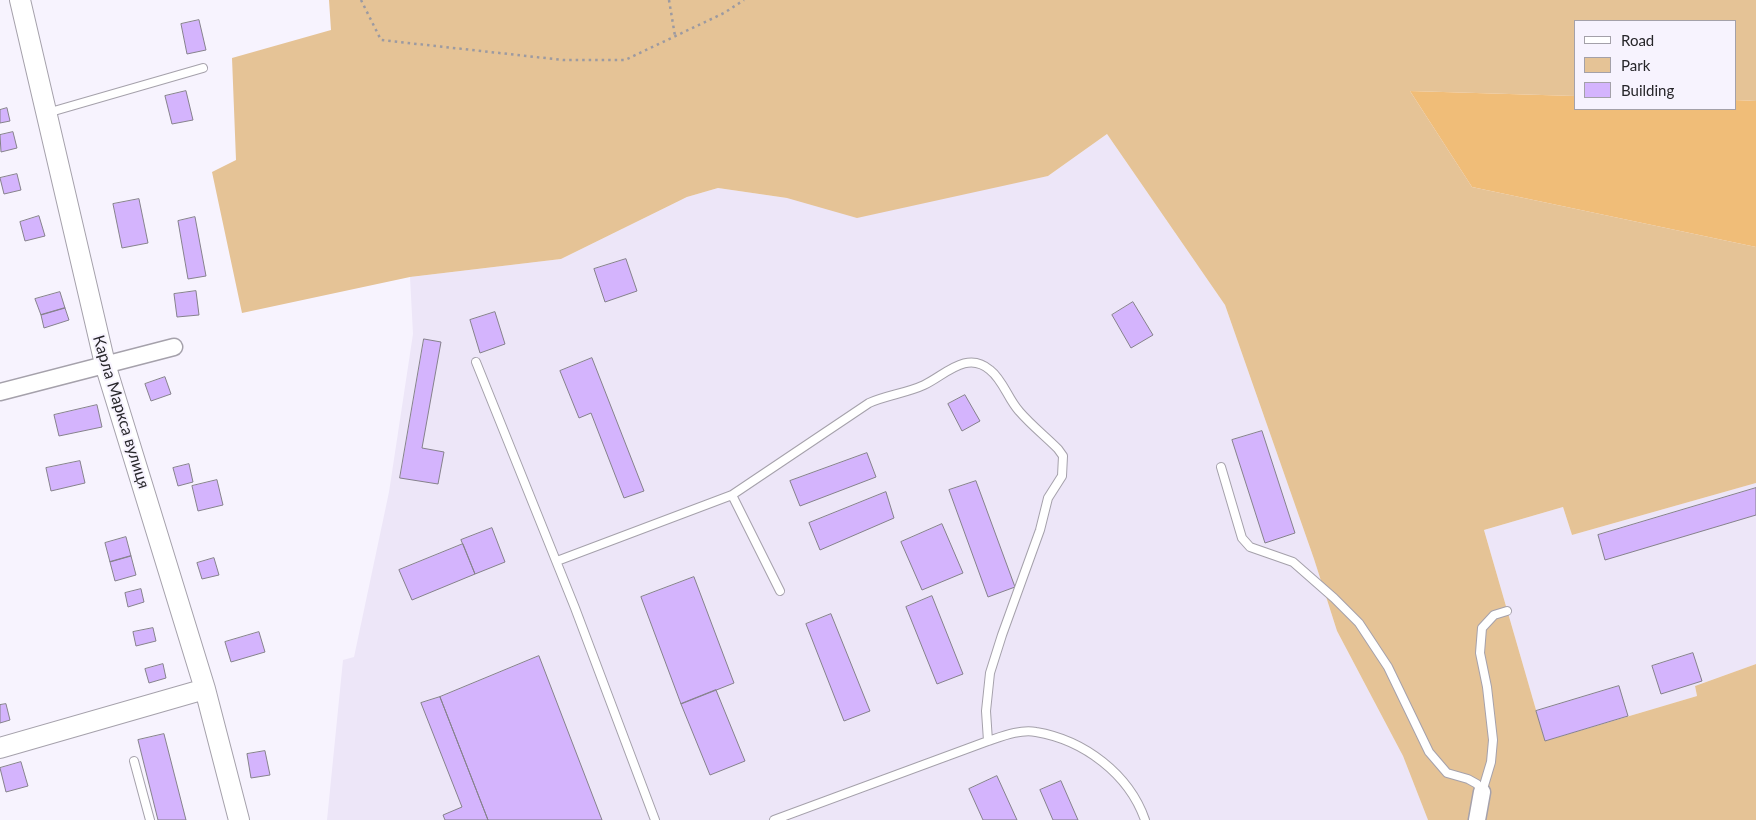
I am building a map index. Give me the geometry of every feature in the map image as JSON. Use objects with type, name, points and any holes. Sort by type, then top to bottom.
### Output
[{"type":"street","name":"Карла Маркса вулиця","points":[[20,0],[105,364],[205,689],[239,820]]},
{"type":"street","points":[[0,392],[174,347]]},
{"type":"street","points":[[0,748],[205,689]]},
{"type":"street","points":[[1477,820],[1482,792]]},
{"type":"lane","points":[[46,113],[204,68]]},
{"type":"lane","points":[[476,362],[557,561],[655,820]]},
{"type":"lane","points":[[557,561],[732,495],[869,403],[888,395],[925,385],[956,365],[977,365],[992,371],[1018,411],[1058,449],[1063,456],[1064,464],[1062,476],[1048,498],[1040,530],[1002,634],[990,673],[986,711],[988,741]]},
{"type":"lane","points":[[1221,467],[1242,538],[1250,547],[1293,562],[1359,623],[1388,667],[1429,752],[1447,773],[1468,779],[1477,784],[1482,792]]},
{"type":"lane","points":[[732,495],[780,591]]},
{"type":"lane","points":[[1482,792],[1491,762],[1493,740],[1487,687],[1480,653],[1482,628],[1494,616],[1507,611]]},
{"type":"lane","points":[[774,820],[988,741],[1010,734],[1035,732],[1064,740],[1100,759],[1130,791],[1144,820]]},
{"type":"lane","points":[[134,761],[150,820]]},
{"type":"path","points":[[361,0],[381,40],[563,60],[625,60],[724,13],[744,0]]},
{"type":"path","points":[[669,0],[675,36]]},
{"type":"shaded area","points":[[1410,91],[1574,96],[1574,110],[1736,110],[1736,100],[1756,101],[1756,247],[1472,187]]},
{"type":"shaded area","points":[[1107,134],[1225,305],[1314,559],[1337,631],[1403,756],[1428,820],[327,820],[343,660],[354,657],[389,492],[413,334],[410,277],[561,259],[687,197],[718,188],[787,198],[1048,176]]},
{"type":"shaded area","points":[[1756,483],[1756,664],[1695,686],[1697,696],[1545,741],[1484,530],[1563,507],[1572,535]]},
{"type":"green space","points":[[329,0],[1756,0],[1756,101],[1736,100],[1736,20],[1574,20],[1574,96],[1410,91],[1472,187],[1756,247],[1756,483],[1572,535],[1563,507],[1484,530],[1545,741],[1697,696],[1695,686],[1756,664],[1756,820],[1428,820],[1403,756],[1337,631],[1314,559],[1225,305],[1107,134],[1048,176],[857,218],[787,198],[718,188],[687,197],[561,259],[410,277],[242,313],[212,172],[236,160],[232,58],[331,30]]},
{"type":"building","points":[[199,20],[206,50],[187,54],[181,24]]},
{"type":"building","points":[[186,91],[193,120],[172,124],[165,96]]},
{"type":"building","points":[[7,108],[10,121],[0,123],[0,110]]},
{"type":"building","points":[[13,132],[17,148],[1,152],[0,135]]},
{"type":"building","points":[[17,174],[21,190],[4,194],[0,178]]},
{"type":"building","points":[[139,199],[148,243],[122,248],[113,204]]},
{"type":"building","points":[[39,216],[45,236],[25,241],[20,222]]},
{"type":"building","points":[[195,217],[206,276],[188,279],[178,221]]},
{"type":"building","points":[[626,259],[637,291],[605,302],[594,269]]},
{"type":"building","points":[[196,291],[199,315],[177,317],[174,294]]},
{"type":"building","points":[[60,292],[65,308],[41,315],[35,299]]},
{"type":"building","points":[[1133,302],[1153,335],[1131,348],[1112,315]]},
{"type":"building","points":[[65,308],[69,320],[44,328],[41,315]]},
{"type":"building","points":[[495,312],[505,344],[480,353],[470,320]]},
{"type":"building","points":[[424,339],[441,342],[422,448],[444,452],[438,484],[400,478]]},
{"type":"building","points":[[592,358],[644,491],[624,498],[591,413],[579,418],[560,371]]},
{"type":"building","points":[[165,377],[171,394],[151,401],[145,384]]},
{"type":"building","points":[[965,395],[980,421],[962,431],[948,404]]},
{"type":"building","points":[[97,405],[102,427],[59,436],[54,415]]},
{"type":"building","points":[[1262,431],[1295,533],[1265,543],[1232,440]]},
{"type":"building","points":[[867,453],[876,477],[800,506],[790,481]]},
{"type":"building","points":[[80,461],[85,483],[51,491],[46,468]]},
{"type":"building","points":[[189,464],[193,482],[178,486],[173,468]]},
{"type":"building","points":[[217,480],[223,505],[198,511],[192,486]]},
{"type":"building","points":[[976,481],[1015,587],[988,597],[949,490]]},
{"type":"building","points":[[1756,488],[1756,515],[1605,560],[1598,535]]},
{"type":"building","points":[[886,492],[894,518],[820,550],[809,523]]},
{"type":"building","points":[[942,524],[963,573],[922,590],[901,542]]},
{"type":"building","points":[[492,528],[505,562],[475,574],[461,540]]},
{"type":"building","points":[[126,537],[131,556],[110,562],[105,543]]},
{"type":"building","points":[[463,544],[475,574],[412,600],[399,570]]},
{"type":"building","points":[[131,556],[136,575],[115,581],[110,562]]},
{"type":"building","points":[[214,558],[219,575],[202,579],[197,563]]},
{"type":"building","points":[[694,577],[734,683],[681,704],[641,597]]},
{"type":"building","points":[[141,589],[144,602],[128,607],[125,593]]},
{"type":"building","points":[[932,596],[963,674],[937,684],[906,607]]},
{"type":"building","points":[[831,614],[870,711],[844,721],[806,624]]},
{"type":"building","points":[[153,628],[156,641],[136,646],[133,632]]},
{"type":"building","points":[[259,632],[265,652],[231,662],[225,642]]},
{"type":"building","points":[[1693,653],[1702,681],[1661,694],[1652,666]]},
{"type":"building","points":[[539,656],[602,820],[488,820],[440,697]]},
{"type":"building","points":[[163,664],[166,678],[149,683],[145,669]]},
{"type":"building","points":[[1619,686],[1628,716],[1545,741],[1536,711]]},
{"type":"building","points":[[716,690],[745,761],[710,775],[681,704]]},
{"type":"building","points":[[440,697],[488,820],[445,820],[443,815],[462,807],[421,703]]},
{"type":"building","points":[[6,704],[10,720],[0,723],[0,705]]},
{"type":"building","points":[[164,734],[186,820],[158,820],[138,740]]},
{"type":"building","points":[[265,751],[270,775],[251,778],[247,754]]},
{"type":"building","points":[[21,762],[28,786],[6,792],[0,768]]},
{"type":"building","points":[[997,776],[1017,820],[983,820],[969,789]]},
{"type":"building","points":[[1061,781],[1078,820],[1053,820],[1040,790]]}]
